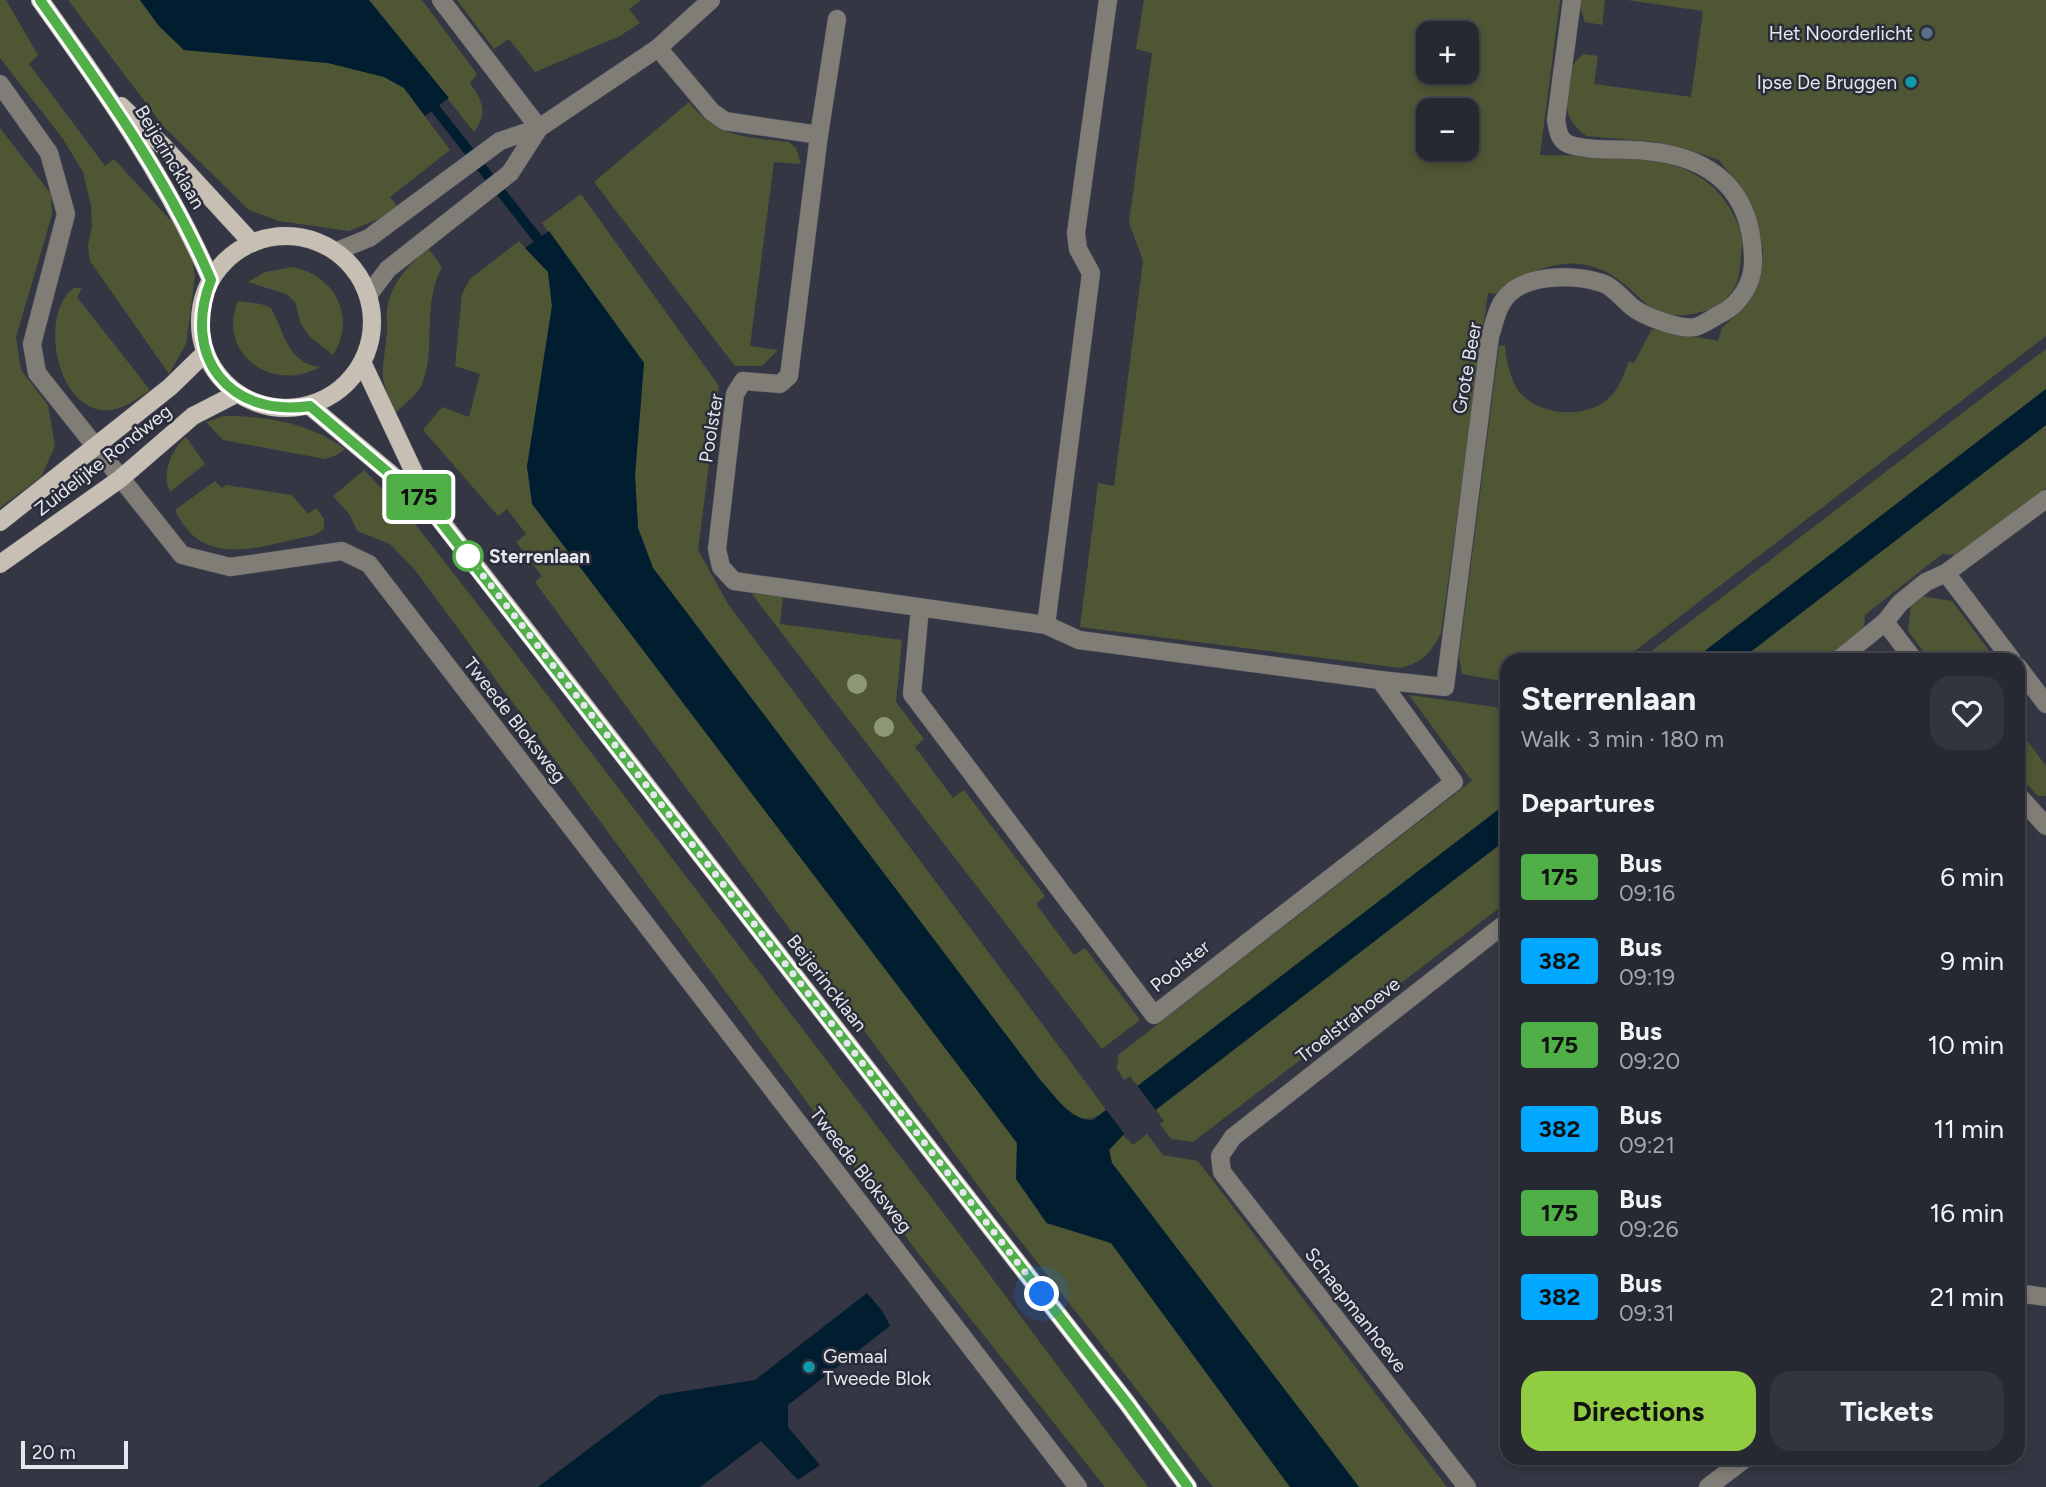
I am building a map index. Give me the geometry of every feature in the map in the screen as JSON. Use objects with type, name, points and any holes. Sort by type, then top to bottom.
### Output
[{"type":"main road","name":"Beijerincklaan","points":[[40,0],[108,95],[186,223],[211,280]]},
{"type":"main road","name":"Beijerincklaan","points":[[108,95],[163,146],[251,243]]},
{"type":"main road","points":[[273,236],[295,236],[317,241],[337,251],[356,270],[369,294],[373,318],[371,341],[363,364],[349,383],[331,397],[310,406],[285,410],[259,405],[236,394],[218,376],[205,353],[200,328],[201,303],[211,280],[228,258],[251,243],[273,236]]},
{"type":"main road","name":"Zuidelijke Rondweg","points":[[0,522],[170,387],[205,353]]},
{"type":"main road","name":"Beijerincklaan","points":[[363,364],[430,508]]},
{"type":"main road","name":"Zuidelijke Rondweg","points":[[0,564],[120,479],[193,416],[236,394]]},
{"type":"main road","name":"Beijerincklaan","points":[[310,406],[430,508],[1127,1403],[1188,1487]]},
{"type":"street","points":[[441,0],[539,128]]},
{"type":"street","points":[[337,251],[369,238],[500,141],[539,128],[658,48],[711,0]]},
{"type":"street","points":[[1046,625],[1091,273],[1078,249],[1076,233],[1108,0]]},
{"type":"street","name":"Grote Beer","points":[[1446,687],[1490,336],[1503,300],[1524,284],[1562,277],[1605,283],[1637,312],[1660,321],[1695,327],[1729,309],[1745,291],[1753,274],[1753,246],[1749,225],[1741,203],[1721,176],[1696,162],[1661,154],[1570,145],[1559,136],[1556,120],[1572,0]]},
{"type":"street","name":"Poolster","points":[[837,19],[819,135],[789,376],[780,384],[743,381],[735,394],[717,549],[721,567],[734,581],[1046,625],[1079,640],[1446,687]]},
{"type":"street","points":[[658,48],[712,112],[725,121],[819,135]]},
{"type":"street","name":"Tweede Bloksweg","points":[[0,84],[49,153],[66,214],[32,344],[37,373],[182,555],[230,567],[342,551],[369,564],[1078,1487]]},
{"type":"street","points":[[369,294],[388,269],[510,173],[539,128]]},
{"type":"street","points":[[1847,653],[1885,622],[1900,603],[1926,582],[1946,573],[2046,499]]},
{"type":"street","points":[[1946,573],[2007,653]]},
{"type":"street","name":"Poolster","points":[[920,608],[912,694],[1154,1015],[1454,782],[1380,680]]},
{"type":"street","points":[[1885,622],[1909,653]]},
{"type":"street","points":[[2025,676],[2046,704]]},
{"type":"street","points":[[2025,804],[2046,826]]},
{"type":"street","name":"Troelstrahoeve","points":[[1220,1156],[1233,1137],[1500,927]]},
{"type":"street","name":"Schaepmanhoeve","points":[[1220,1156],[1222,1172],[1467,1487]]},
{"type":"street","points":[[2025,1294],[2046,1297]]},
{"type":"street","points":[[1708,1487],[1737,1465]]},
{"type":"green space","points":[[0,0],[6,0],[38,55],[29,64],[105,166],[114,159],[172,222],[182,237],[193,264],[195,277],[186,344],[169,374],[90,261],[88,245],[92,226],[91,206],[83,172],[63,139],[0,58]]},
{"type":"green space","points":[[68,0],[140,0],[159,26],[184,50],[328,63],[384,77],[404,88],[450,150],[390,197],[398,207],[383,217],[349,231],[279,221],[249,210],[164,127]]},
{"type":"green space","points":[[369,0],[422,0],[477,74],[470,83],[480,101],[482,112],[474,132]]},
{"type":"green space","points":[[457,0],[641,0],[629,9],[640,23],[620,36],[535,72],[509,39],[494,49]]},
{"type":"green space","points":[[1144,0],[1560,0],[1540,155],[1618,156],[1670,164],[1693,173],[1713,187],[1736,221],[1742,241],[1738,280],[1731,293],[1717,306],[1697,313],[1660,313],[1619,280],[1588,265],[1557,265],[1542,269],[1527,275],[1499,294],[1488,293],[1441,633],[1430,651],[1415,663],[1401,668],[1080,627],[1098,483],[1114,486],[1143,261],[1129,222],[1152,53],[1136,49]]},
{"type":"green space","points":[[1581,0],[1605,0],[1602,25],[1585,22],[1580,7]]},
{"type":"green space","points":[[1627,0],[2046,0],[2046,336],[1632,653],[1500,653],[1500,681],[1462,674],[1459,657],[1499,346],[1505,345],[1511,377],[1524,397],[1534,404],[1559,412],[1586,410],[1598,406],[1612,395],[1621,382],[1629,361],[1634,363],[1652,329],[1718,341],[1722,328],[1749,302],[1761,276],[1763,252],[1751,205],[1719,160],[1656,142],[1586,136],[1570,118],[1566,102],[1567,83],[1573,66],[1584,54],[1598,56],[1594,84],[1691,97],[1703,11]]},
{"type":"green space","points":[[689,102],[711,123],[734,134],[789,142],[796,148],[801,164],[774,162],[750,346],[778,350],[762,366],[735,366],[594,182]]},
{"type":"green space","points":[[0,128],[51,194],[52,215],[16,337],[21,370],[48,405],[55,446],[41,477],[0,508]]},
{"type":"green space","points":[[581,194],[719,386],[698,550],[728,604],[1099,1100],[1106,1110],[1095,1117],[1086,1119],[1070,1113],[1041,1081],[653,568],[638,528],[635,475],[644,363],[542,223]]},
{"type":"green space","points":[[519,241],[548,272],[552,306],[527,467],[1017,1143],[1016,1179],[1046,1223],[1111,1243],[1290,1487],[1213,1487],[990,1202],[535,582],[542,576],[516,542],[526,534],[507,509],[498,516],[423,430],[442,407],[469,417],[480,374],[455,366],[462,294],[470,279]]},
{"type":"green space","points":[[428,248],[442,267],[432,297],[426,371],[417,392],[396,412],[386,389],[383,373],[389,301],[401,276]]},
{"type":"green space","points":[[292,267],[320,279],[338,300],[343,326],[333,355],[309,336],[301,324],[295,302],[286,294],[248,282],[265,272]]},
{"type":"green space","points":[[74,288],[82,288],[77,297],[150,390],[122,407],[111,410],[93,408],[78,398],[66,382],[55,341],[56,320],[63,302]]},
{"type":"green space","points":[[238,301],[271,308],[293,353],[309,364],[320,367],[302,374],[284,375],[267,372],[253,364],[242,352],[235,337],[233,320]]},
{"type":"green space","points":[[2046,349],[2046,389],[1702,653],[1649,653]]},
{"type":"green space","points":[[224,416],[288,423],[317,433],[345,449],[325,459],[223,440],[206,422]]},
{"type":"green space","points":[[2046,425],[2046,488],[1958,555],[1942,554],[1865,615],[1864,629],[1832,653],[1749,653]]},
{"type":"green space","points":[[186,437],[205,464],[170,492],[167,485],[169,463]]},
{"type":"green space","points":[[364,470],[415,524],[489,619],[954,1227],[1148,1487],[1105,1487],[918,1253],[415,570],[390,544],[357,531],[350,515],[333,496]]},
{"type":"green space","points":[[215,481],[222,488],[226,485],[292,495],[308,514],[316,508],[324,519],[324,529],[315,535],[236,550],[218,548],[202,541],[187,529],[175,510]]},
{"type":"green space","points":[[751,593],[783,597],[780,624],[902,640],[896,702],[924,739],[915,747],[953,798],[964,790],[1045,896],[1036,904],[1074,955],[1085,948],[1140,1020],[1102,1049]]},
{"type":"green space","points":[[1920,596],[1952,601],[1991,653],[1925,653],[1908,631],[1911,605]]},
{"type":"green space","points":[[1409,695],[1495,707],[1500,710],[1500,808],[1138,1087],[1130,1076],[1124,1080],[1117,1069],[1118,1055],[1472,781]]},
{"type":"green space","points":[[2025,738],[2046,766],[2046,796],[2038,796],[2025,782]]},
{"type":"green space","points":[[1500,844],[1500,907],[1193,1142],[1171,1139],[1160,1124],[1164,1121],[1156,1110]]},
{"type":"green space","points":[[1147,1134],[1163,1155],[1198,1161],[1447,1487],[1359,1487],[1112,1163],[1109,1150],[1123,1135],[1133,1145]]},
{"type":"water","points":[[140,0],[369,0],[449,98],[425,116],[404,88],[384,77],[328,63],[184,50],[159,26]]},
{"type":"water","points":[[549,231],[644,363],[635,475],[638,528],[653,568],[1041,1081],[1071,1112],[1093,1120],[1500,808],[1500,844],[1123,1135],[1109,1150],[1112,1163],[1359,1487],[1290,1487],[1111,1243],[1047,1223],[1016,1179],[1017,1143],[532,504],[527,467],[552,306],[548,272],[525,248]]},
{"type":"water","points":[[2046,389],[2046,425],[1749,653],[1702,653]]},
{"type":"water","points":[[867,1293],[883,1312],[890,1326],[788,1405],[788,1427],[820,1465],[798,1480],[761,1441],[700,1487],[538,1487],[660,1395],[755,1380]]},
{"type":"pier","points":[[1136,1084],[1158,1113],[1126,1136],[1104,1107]]},
{"type":"waterway","points":[[427,98],[545,248]]},
{"type":"bus line","name":"175","points":[[40,0],[108,95],[186,223],[211,280],[201,303],[200,328],[205,353],[218,376],[236,394],[259,405],[285,410],[310,406],[430,508],[1127,1403],[1188,1487]]},
{"type":"place","name":"Het Noorderlicht","points":[[1927,33]]},
{"type":"place","name":"Ipse De Bruggen","points":[[1911,82]]},
{"type":"place","name":"Sterrenlaan","points":[[468,556]]},
{"type":"place","name":"Gemaal Tweede Blok","points":[[809,1367]]},
{"type":"route","points":[[468,556],[1042,1294]]}]
